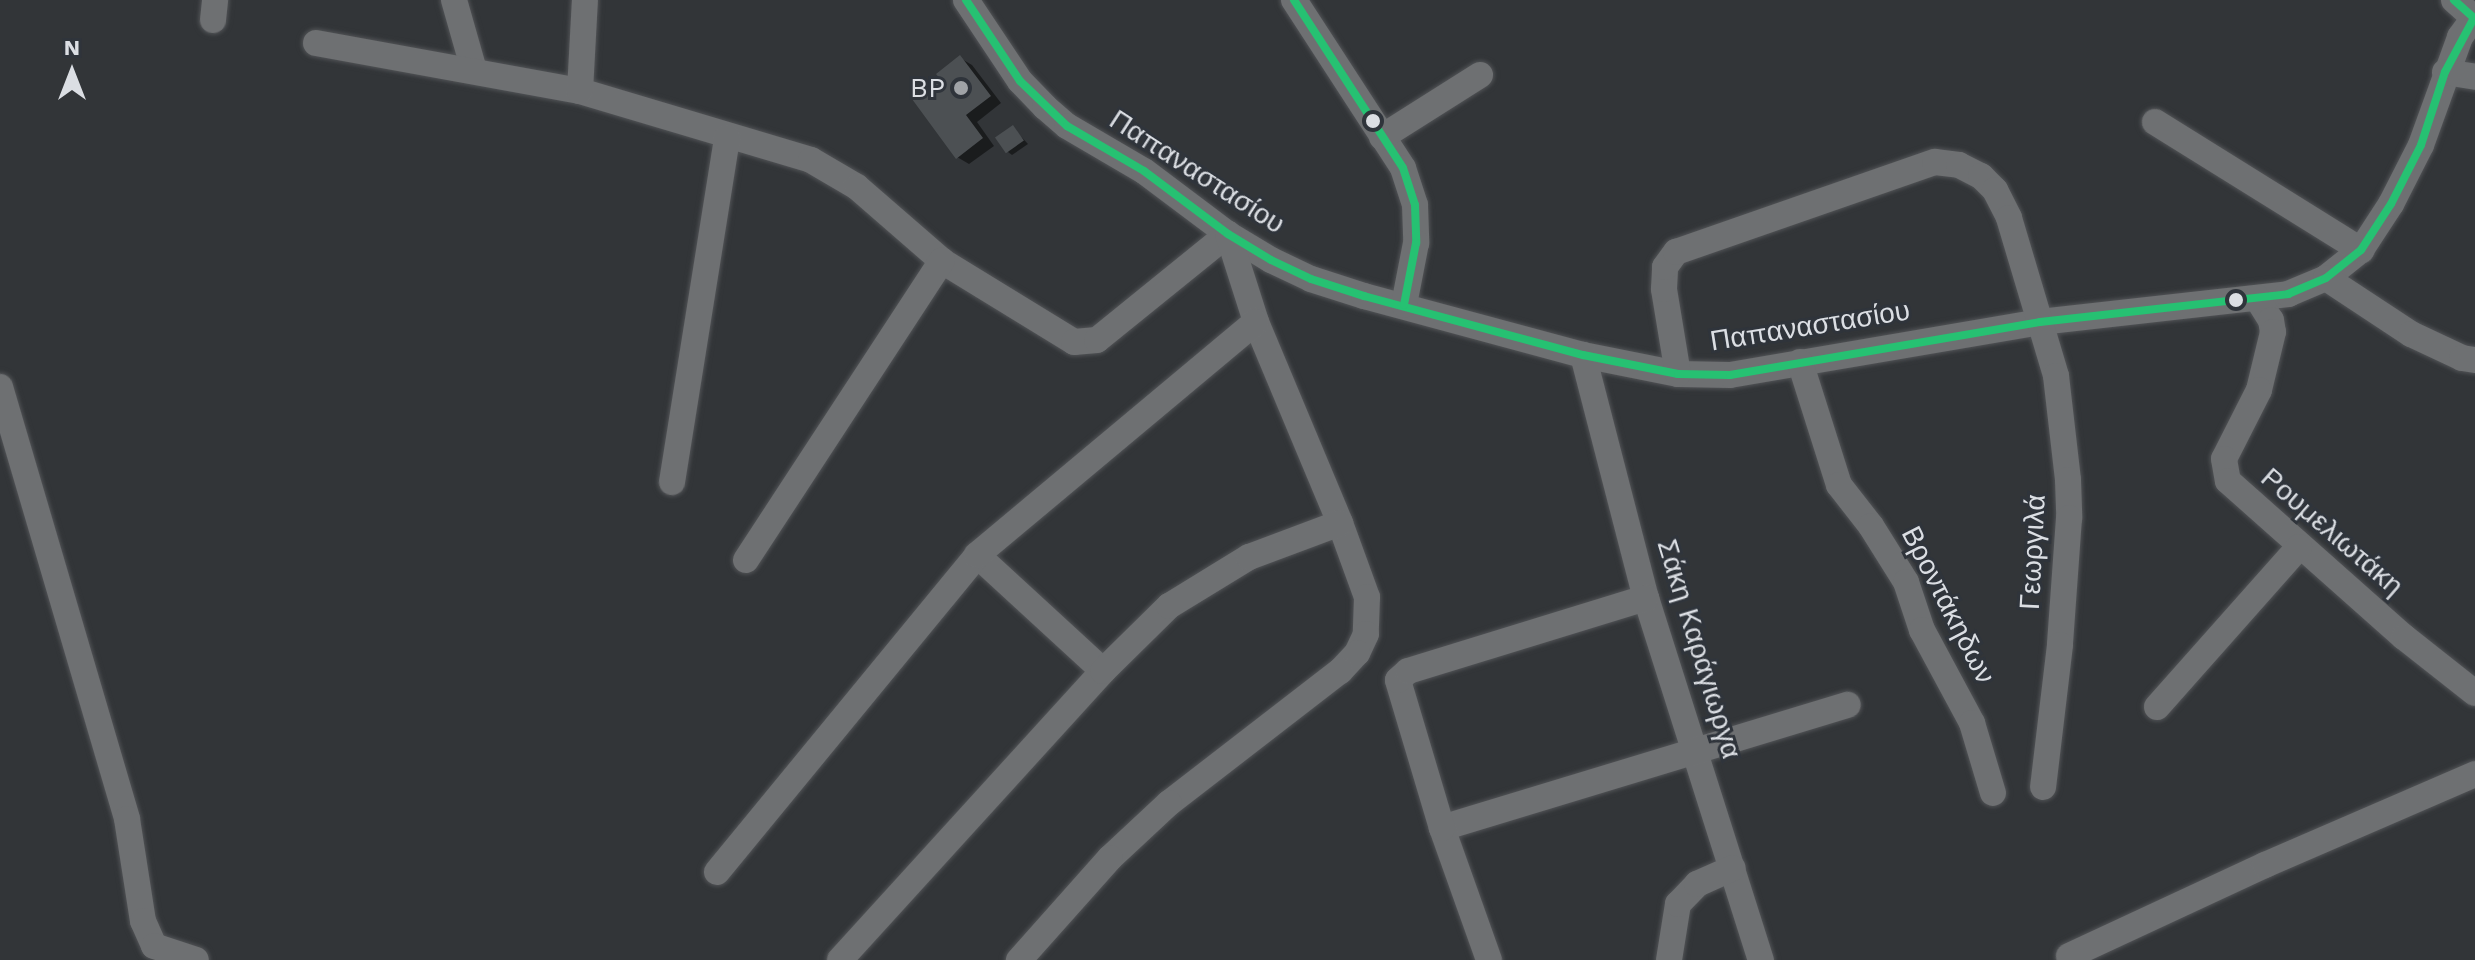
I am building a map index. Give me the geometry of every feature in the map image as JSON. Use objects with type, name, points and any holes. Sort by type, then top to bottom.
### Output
[{"type":"street","points":[[454,0],[474,70]]},
{"type":"street","points":[[580,91],[585,0]]},
{"type":"street","name":"Παπαναστασίου","points":[[966,0],[1020,81],[1067,126],[1179,195],[1228,234],[1311,279],[1583,355],[1678,374],[1730,375],[2040,322],[2288,294],[2326,278],[2361,250],[2391,204],[2421,145],[2445,72],[2474,17]]},
{"type":"street","points":[[1294,0],[1403,168],[1415,205],[1416,243],[1404,305]]},
{"type":"street","points":[[2454,0],[2474,17]]},
{"type":"street","points":[[316,43],[580,91],[811,160],[833,171],[942,261],[1061,336],[1085,343],[1106,333],[1228,234],[1256,322],[1340,523],[1367,597],[1366,634],[1357,653],[1340,671],[1169,803],[1110,858],[1019,960]]},
{"type":"street","points":[[2445,72],[2475,77]]},
{"type":"street","points":[[1382,137],[1480,75]]},
{"type":"street","points":[[2155,122],[2361,250]]},
{"type":"street","points":[[672,482],[727,137]]},
{"type":"street","name":"Γεωργιλά","points":[[1678,374],[1664,289],[1665,267],[1676,252],[1935,162],[1959,165],[1981,176],[1995,190],[2009,218],[2056,376],[2069,518],[2060,645],[2043,787]]},
{"type":"street","points":[[746,560],[942,261]]},
{"type":"street","points":[[2326,278],[2411,334],[2462,358],[2475,360]]},
{"type":"street","name":"Ρουμελιωτάκη","points":[[2257,298],[2271,320],[2273,332],[2259,390],[2224,459],[2228,481],[2236,492],[2299,547],[2475,693]]},
{"type":"street","points":[[717,872],[977,555],[1256,322]]},
{"type":"street","name":"Σάκη Καράγιωργα","points":[[1583,355],[1646,598],[1761,960]]},
{"type":"street","name":"Βροντάκηδων","points":[[1800,362],[1839,485],[1871,526],[1906,582],[1922,630],[1972,723],[1993,793]]},
{"type":"street","points":[[0,387],[127,819],[143,921],[154,946],[196,960]]},
{"type":"street","points":[[840,960],[1103,671],[1169,606],[1221,571],[1340,523]]},
{"type":"street","points":[[2157,707],[2299,547]]},
{"type":"street","points":[[977,555],[1103,671]]},
{"type":"street","points":[[1489,960],[1442,828],[1398,680],[1408,671],[1646,598]]},
{"type":"street","points":[[1442,828],[1848,705]]},
{"type":"street","points":[[2069,956],[2265,865],[2475,774]]},
{"type":"street","points":[[1669,960],[1678,904],[1697,884],[1733,868]]},
{"type":"building","points":[[960,55],[991,96],[966,115],[983,138],[956,159],[912,99],[941,80],[936,74]]},
{"type":"building","points":[[1013,125],[1024,141],[1006,153],[995,138]]},
{"type":"transit line","points":[[966,0],[1020,81],[1067,126],[1144,171],[1228,234],[1271,260],[1311,279],[1364,296],[1583,355],[1678,374],[1730,375],[2040,322],[2288,294],[2326,278],[2361,250],[2391,204],[2421,145],[2445,72],[2474,18],[2454,0]]},
{"type":"transit line","points":[[1294,0],[1403,168],[1415,205],[1416,243],[1404,305]]},
{"type":"place","name":"BP","points":[[961,88]]}]
